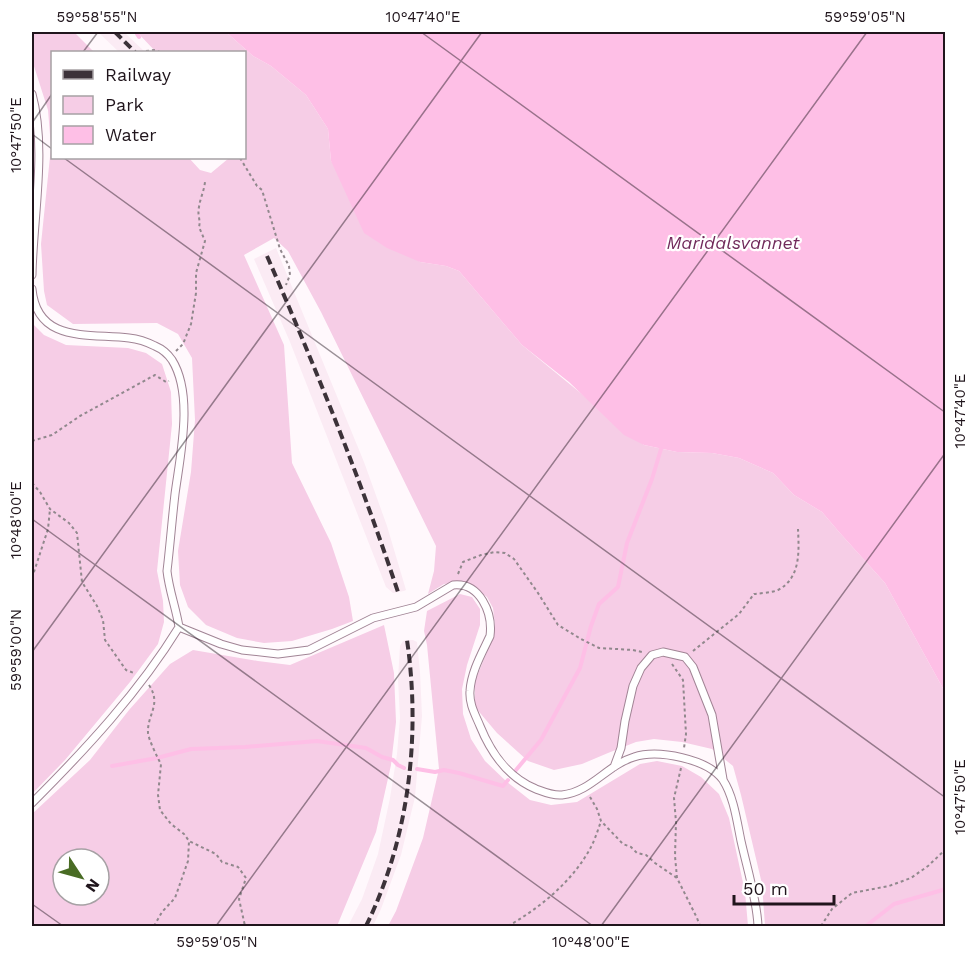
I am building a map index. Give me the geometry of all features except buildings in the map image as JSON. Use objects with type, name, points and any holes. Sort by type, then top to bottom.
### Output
[{"type":"lane","points":[[32,94],[37,115],[39,146],[32,275]]},
{"type":"lane","points":[[32,289],[37,310],[56,328],[83,336],[130,338],[158,347],[171,358],[180,379],[184,409],[167,572],[179,627],[158,660],[104,727],[32,803]]},
{"type":"lane","points":[[179,627],[242,650],[278,654],[309,651],[373,618],[416,607],[453,585],[460,584],[475,592],[486,606],[491,628],[490,636],[471,682],[472,708],[489,747],[507,771],[516,778],[541,791],[553,795],[564,795],[588,787],[614,767],[633,757],[649,754],[682,758],[704,765],[723,781]]},
{"type":"lane","points":[[614,767],[621,748],[633,686],[641,668],[652,655],[663,652],[685,657],[693,667],[712,716],[723,781],[732,802],[758,927]]},
{"type":"path","points":[[146,51],[158,51]]},
{"type":"path","points":[[241,159],[257,186],[262,190],[280,249],[289,266],[290,275],[286,285]]},
{"type":"path","points":[[171,358],[183,344],[191,324],[196,293],[196,273],[205,241],[199,228],[201,222],[198,211],[205,182]]},
{"type":"path","points":[[32,441],[52,435],[80,416],[156,375],[166,382],[180,379]]},
{"type":"path","points":[[32,483],[50,508],[69,523],[77,533],[82,582],[98,606],[103,620],[105,640],[126,670],[145,677],[153,690],[154,710],[148,733],[161,764],[158,795],[160,810],[189,841],[216,854],[222,862],[238,867],[246,878],[239,899],[245,927]]},
{"type":"path","points":[[32,578],[48,529],[50,508]]},
{"type":"path","points":[[674,665],[739,614],[753,594],[777,590],[793,577],[799,557],[798,529]]},
{"type":"path","points":[[453,585],[463,562],[481,555],[495,552],[505,553],[514,559],[558,625],[599,648],[633,650],[664,659],[674,665],[683,680],[686,734],[674,798],[677,878],[700,927]]},
{"type":"path","points":[[588,787],[590,798],[601,821],[623,844],[631,847],[637,853],[646,855],[677,878]]},
{"type":"path","points":[[508,927],[560,888],[571,876],[591,847],[601,821]]},
{"type":"path","points":[[154,927],[162,912],[175,898],[188,861],[189,841]]},
{"type":"path","points":[[821,927],[832,909],[852,893],[911,879],[945,849]]},
{"type":"shaded area","points":[[98,32],[124,32],[144,51],[118,51]]},
{"type":"shaded area","points":[[276,248],[364,462],[387,526],[406,590],[404,591],[393,593],[386,587],[290,342],[254,259]]},
{"type":"shaded area","points":[[403,641],[417,642],[420,672],[422,716],[415,797],[401,855],[373,926],[348,926],[362,899],[378,854],[390,798],[400,718],[398,679],[400,646]]},
{"type":"green space","points":[[32,32],[74,32],[93,51],[51,51],[51,147],[48,110],[32,60]]},
{"type":"green space","points":[[137,32],[226,32],[253,56],[271,66],[306,95],[328,129],[331,161],[420,262],[446,266],[459,271],[522,345],[644,445],[677,452],[712,453],[739,458],[773,473],[794,495],[822,512],[885,583],[945,692],[945,926],[765,926],[762,884],[733,766],[712,749],[682,742],[654,739],[636,742],[582,764],[554,770],[528,761],[497,733],[475,707],[475,681],[495,625],[493,608],[487,597],[464,582],[444,584],[428,594],[434,571],[436,546],[321,312],[288,251],[274,238],[244,255],[284,345],[292,463],[331,543],[349,597],[353,621],[292,641],[264,643],[237,638],[206,625],[188,607],[180,585],[178,551],[191,472],[195,420],[192,358],[178,334],[157,323],[73,324],[47,305],[41,244],[51,147],[51,159],[190,159],[200,170],[211,173],[228,159],[246,159],[246,51],[155,51]]},
{"type":"green space","points":[[32,323],[44,335],[66,345],[128,348],[146,353],[162,364],[171,392],[172,424],[157,571],[163,601],[164,622],[158,644],[130,682],[65,760],[32,794]]},
{"type":"green space","points":[[460,594],[472,597],[480,609],[480,625],[462,689],[463,714],[471,739],[485,761],[530,800],[551,805],[577,802],[640,764],[657,761],[682,766],[701,777],[719,794],[729,818],[745,892],[748,926],[388,926],[396,911],[423,838],[439,769],[424,631],[427,611]]},
{"type":"green space","points":[[384,625],[394,673],[396,722],[391,765],[376,832],[337,926],[32,926],[32,814],[90,760],[129,710],[170,664],[193,650],[290,665]]},
{"type":"water","name":"Maridalsvannet","points":[[226,32],[945,32],[945,692],[885,583],[822,512],[794,495],[773,473],[739,458],[712,453],[677,452],[644,445],[624,435],[569,382],[522,345],[459,271],[446,266],[420,262],[387,248],[364,233],[331,161],[328,129],[306,95],[271,66],[253,56]]},
{"type":"waterway","points":[[138,32],[139,37]]},
{"type":"waterway","points":[[516,770],[541,740],[580,668],[599,604],[618,587],[627,543],[661,449]]},
{"type":"waterway","points":[[112,766],[191,749],[317,741],[366,748],[393,760],[404,768]]},
{"type":"waterway","points":[[417,769],[435,772],[444,770],[503,786],[508,780]]},
{"type":"waterway","points":[[866,926],[894,904],[946,889]]},
{"type":"railway","points":[[115,32],[134,51]]},
{"type":"railway","points":[[267,256],[336,422],[398,592]]},
{"type":"railway","points":[[366,926],[393,858],[408,786],[413,713],[407,640]]}]
